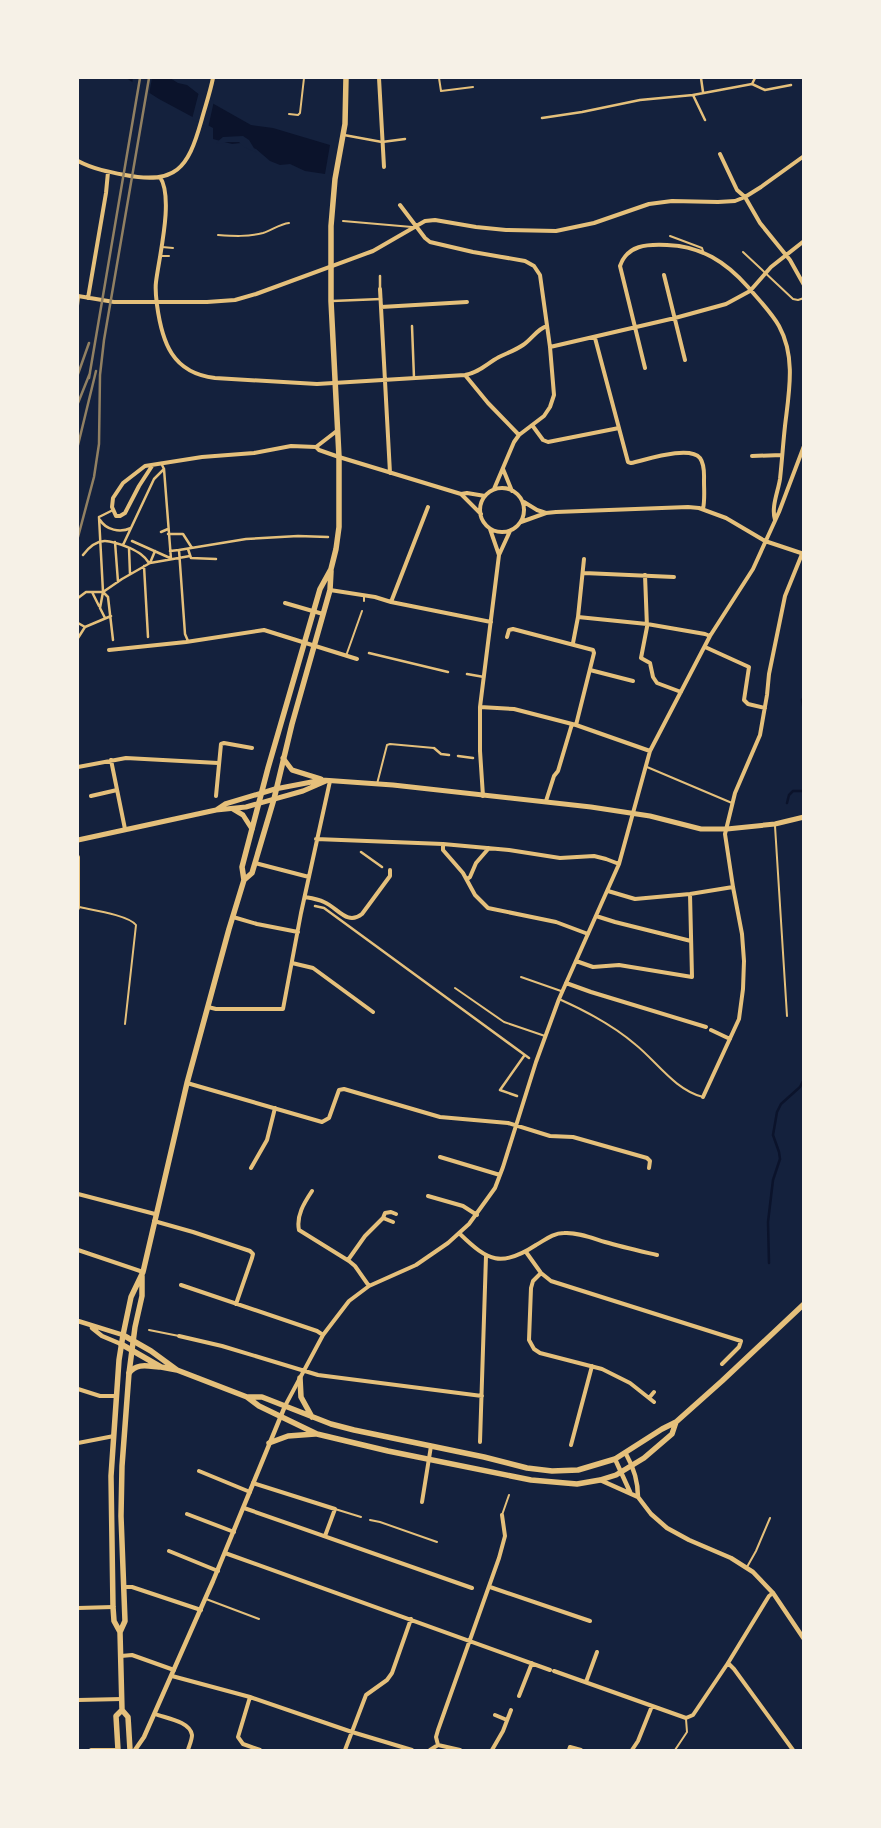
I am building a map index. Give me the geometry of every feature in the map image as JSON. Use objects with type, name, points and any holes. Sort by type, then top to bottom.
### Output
[{"type":"main road","points":[[244,880],[252,872],[256,863],[274,799],[283,758],[330,590],[331,569],[339,527],[339,457],[331,301],[332,204],[346,112],[346,78]]},
{"type":"main road","points":[[120,1632],[114,1622],[112,1476],[121,1344],[131,1297],[142,1272],[187,1083],[232,917],[244,880],[242,867],[259,803],[320,589],[331,569]]},
{"type":"main road","points":[[283,758],[292,770],[326,780],[546,801],[666,820],[690,828],[727,829],[775,824],[804,817]]},
{"type":"main road","points":[[216,810],[225,804],[275,789],[326,780]]},
{"type":"main road","points":[[78,840],[216,810],[232,809],[259,803],[303,791],[326,780]]},
{"type":"main road","points":[[232,809],[243,815],[252,829]]},
{"type":"main road","points":[[130,1750],[128,1717],[122,1710],[120,1632],[125,1621],[122,1476],[129,1373],[133,1340],[142,1296],[142,1272]]},
{"type":"main road","points":[[129,1373],[141,1365],[177,1370],[248,1396],[262,1397],[331,1424],[354,1430],[527,1468],[552,1471],[578,1470],[626,1454],[662,1429],[676,1422],[804,1304]]},
{"type":"main road","points":[[123,1335],[177,1370]]},
{"type":"main road","points":[[121,1344],[161,1368]]},
{"type":"main road","points":[[300,1378],[301,1397],[312,1417]]},
{"type":"main road","points":[[248,1396],[259,1406],[317,1434],[388,1451],[554,1484],[577,1484],[600,1480],[633,1465],[672,1434],[676,1422]]},
{"type":"main road","points":[[269,1443],[288,1436],[317,1434]]},
{"type":"main road","points":[[119,1750],[116,1716],[122,1710]]},
{"type":"street","points":[[78,161],[108,172],[147,179],[160,177],[177,169],[189,156],[213,78]]},
{"type":"street","points":[[379,78],[384,167]]},
{"type":"street","points":[[701,78],[703,92]]},
{"type":"street","points":[[752,84],[755,78]]},
{"type":"street","points":[[542,118],[640,100],[693,95],[752,84],[765,90],[792,86]]},
{"type":"street","points":[[693,95],[705,120]]},
{"type":"street","points":[[343,134],[382,142],[405,139]]},
{"type":"street","points":[[720,154],[737,190],[745,197],[760,223],[790,260],[804,285]]},
{"type":"street","points":[[78,296],[114,302],[206,302],[235,300],[373,251],[425,222],[435,220],[476,227],[541,231],[572,229],[649,204],[672,201],[735,201],[745,197],[804,156]]},
{"type":"street","points":[[88,298],[101,227],[108,172]]},
{"type":"street","points":[[160,177],[165,184],[166,191],[155,295],[161,330],[168,348],[180,362],[193,372],[215,378],[300,384],[465,375],[477,372],[494,360],[516,349],[526,343],[541,328],[547,326]]},
{"type":"street","points":[[400,205],[425,238],[433,243],[525,261],[534,266],[542,282],[554,380],[554,396],[547,412],[519,435],[509,451],[494,489],[485,496],[481,514]]},
{"type":"street","points":[[550,347],[595,338],[726,304],[750,290],[770,268],[804,241]]},
{"type":"street","points":[[645,368],[620,266],[623,258],[630,250],[647,246],[679,245],[703,252],[730,268],[779,326],[790,359],[790,381],[779,482],[773,511],[775,520]]},
{"type":"street","points":[[664,275],[685,360]]},
{"type":"street","points":[[380,276],[390,473]]},
{"type":"street","points":[[331,301],[380,299]]},
{"type":"street","points":[[381,307],[467,302]]},
{"type":"street","points":[[412,326],[414,378]]},
{"type":"street","points":[[595,338],[630,464],[677,453],[691,453],[698,456],[702,463],[704,482],[703,509]]},
{"type":"street","points":[[465,375],[488,403],[519,435]]},
{"type":"street","points":[[532,425],[543,440],[548,442],[619,428]]},
{"type":"street","points":[[316,447],[338,430]]},
{"type":"street","points":[[135,1750],[144,1737],[206,1599],[280,1416],[323,1334],[349,1301],[369,1286],[416,1265],[460,1234],[477,1215],[495,1188],[536,1062],[562,992],[619,864],[650,751],[710,636],[748,578],[775,520],[804,446]]},
{"type":"street","points":[[152,466],[125,513],[119,516],[115,514],[112,504],[113,498],[121,486],[145,466],[254,453],[287,447],[316,447],[319,450],[339,457],[461,494],[485,496]]},
{"type":"street","points":[[752,456],[782,455]]},
{"type":"street","points":[[161,463],[164,469],[171,558]]},
{"type":"street","points":[[123,545],[129,540],[131,528],[151,485],[164,469]]},
{"type":"street","points":[[503,469],[512,491],[523,502],[546,513]]},
{"type":"street","points":[[131,476],[141,483]]},
{"type":"street","points":[[494,489],[512,491]]},
{"type":"street","points":[[461,494],[481,514],[490,529],[499,555]]},
{"type":"street","points":[[520,522],[524,512],[523,502]]},
{"type":"street","points":[[390,602],[428,507]]},
{"type":"street","points":[[483,796],[480,707],[499,555],[510,531],[520,522],[546,513],[688,507],[703,509],[726,518],[765,541],[803,554],[785,596],[769,674],[766,708],[760,735],[735,793],[725,834],[742,934],[744,961],[743,989],[739,1018],[703,1097]]},
{"type":"street","points":[[99,517],[113,510]]},
{"type":"street","points":[[99,517],[104,525],[109,528],[119,531],[131,528]]},
{"type":"street","points":[[99,517],[103,592],[100,608]]},
{"type":"street","points":[[160,532],[168,529]]},
{"type":"street","points":[[490,529],[498,532],[510,531]]},
{"type":"street","points":[[168,534],[183,534],[190,549],[190,556]]},
{"type":"street","points":[[170,551],[246,539],[298,536],[328,537]]},
{"type":"street","points":[[88,557],[83,554],[95,543],[108,540],[139,552],[150,564]]},
{"type":"street","points":[[129,540],[171,558]]},
{"type":"street","points":[[115,542],[118,582]]},
{"type":"street","points":[[129,548],[130,574]]},
{"type":"street","points":[[179,550],[184,634],[188,641]]},
{"type":"street","points":[[150,564],[155,552]]},
{"type":"street","points":[[78,598],[86,592],[103,592],[144,566],[171,558],[190,556],[191,558],[216,559]]},
{"type":"street","points":[[573,643],[584,573],[584,559]]},
{"type":"street","points":[[144,566],[148,637]]},
{"type":"street","points":[[584,573],[674,577]]},
{"type":"street","points":[[645,575],[646,624],[641,658],[648,661],[652,666],[653,677],[658,683],[681,692]]},
{"type":"street","points":[[330,590],[364,595],[491,622]]},
{"type":"street","points":[[92,592],[105,618]]},
{"type":"street","points":[[103,592],[108,597],[113,640]]},
{"type":"street","points":[[285,603],[323,614]]},
{"type":"street","points":[[78,638],[85,627],[111,616]]},
{"type":"street","points":[[578,617],[682,629],[710,636]]},
{"type":"street","points":[[78,623],[85,627]]},
{"type":"street","points":[[507,637],[509,630],[513,629],[573,643],[593,650],[594,653],[574,725],[546,801]]},
{"type":"street","points":[[109,650],[264,630],[357,659]]},
{"type":"street","points":[[705,648],[749,667],[744,700],[748,704],[766,708]]},
{"type":"street","points":[[369,653],[448,672]]},
{"type":"street","points":[[590,670],[633,681]]},
{"type":"street","points":[[468,674],[484,677]]},
{"type":"street","points":[[480,707],[509,708],[574,725],[650,751]]},
{"type":"street","points":[[216,796],[218,763],[222,743],[252,748]]},
{"type":"street","points":[[434,748],[441,754],[449,755]]},
{"type":"street","points":[[458,756],[473,758]]},
{"type":"street","points":[[78,767],[126,758],[218,763]]},
{"type":"street","points":[[111,760],[125,829]]},
{"type":"street","points":[[208,1007],[216,1009],[283,1009],[326,780]]},
{"type":"street","points":[[91,796],[117,790]]},
{"type":"street","points":[[316,839],[443,844],[560,858],[594,856],[619,864]]},
{"type":"street","points":[[443,844],[443,850],[467,879],[475,895],[488,908],[556,922],[588,934]]},
{"type":"street","points":[[467,879],[489,848]]},
{"type":"street","points":[[361,852],[382,867]]},
{"type":"street","points":[[78,857],[78,907]]},
{"type":"street","points":[[256,863],[309,877]]},
{"type":"street","points":[[305,897],[324,902],[346,918],[356,918],[362,914],[386,882],[390,876],[390,870]]},
{"type":"street","points":[[608,891],[633,899],[690,894],[733,887]]},
{"type":"street","points":[[576,961],[593,967],[619,965],[692,977],[690,894]]},
{"type":"street","points":[[315,906],[324,908],[529,1058]]},
{"type":"street","points":[[596,916],[692,941]]},
{"type":"street","points":[[232,917],[256,924],[298,932]]},
{"type":"street","points":[[292,963],[313,968],[373,1012]]},
{"type":"street","points":[[566,983],[706,1027]]},
{"type":"street","points":[[712,1030],[730,1039]]},
{"type":"street","points":[[517,1096],[500,1090],[524,1056]]},
{"type":"street","points":[[187,1083],[324,1122],[329,1118],[340,1089],[344,1089],[440,1116],[516,1124],[550,1136],[573,1137],[645,1157],[650,1161],[649,1168]]},
{"type":"street","points":[[251,1168],[267,1140],[275,1108]]},
{"type":"street","points":[[440,1157],[500,1176]]},
{"type":"street","points":[[312,1192],[301,1211],[298,1224],[299,1230],[348,1260],[355,1266],[369,1286]]},
{"type":"street","points":[[78,1194],[155,1214]]},
{"type":"street","points":[[428,1196],[463,1206],[477,1215]]},
{"type":"street","points":[[348,1260],[365,1236],[383,1218],[385,1213],[391,1212],[396,1214]]},
{"type":"street","points":[[383,1218],[393,1222]]},
{"type":"street","points":[[154,1221],[247,1250],[253,1254],[236,1304]]},
{"type":"street","points":[[460,1234],[475,1249],[486,1256],[502,1259],[512,1258],[526,1252],[551,1236],[563,1233],[580,1235],[657,1255]]},
{"type":"street","points":[[78,1250],[142,1272]]},
{"type":"street","points":[[526,1252],[541,1273],[551,1281],[741,1341],[739,1347],[722,1364]]},
{"type":"street","points":[[480,1442],[486,1256]]},
{"type":"street","points":[[541,1273],[533,1281],[530,1288],[529,1342],[534,1349],[540,1353],[592,1366],[624,1380],[654,1402]]},
{"type":"street","points":[[181,1285],[323,1334]]},
{"type":"street","points":[[78,1322],[123,1335]]},
{"type":"street","points":[[89,1326],[102,1336],[121,1344]]},
{"type":"street","points":[[179,1336],[222,1346],[304,1371],[337,1378],[482,1396]]},
{"type":"street","points":[[570,1445],[592,1366]]},
{"type":"street","points":[[78,1389],[100,1396],[116,1396]]},
{"type":"street","points":[[649,1398],[654,1392]]},
{"type":"street","points":[[576,1425],[583,1427]]},
{"type":"street","points":[[78,1443],[114,1436]]},
{"type":"street","points":[[422,1502],[431,1446]]},
{"type":"street","points":[[626,1454],[633,1465],[638,1481],[638,1497]]},
{"type":"street","points":[[615,1459],[630,1492]]},
{"type":"street","points":[[199,1471],[250,1492]]},
{"type":"street","points":[[600,1480],[638,1497],[651,1514],[667,1528],[747,1567],[773,1594],[804,1639]]},
{"type":"street","points":[[253,1483],[335,1509],[325,1536]]},
{"type":"street","points":[[244,1508],[472,1588]]},
{"type":"street","points":[[187,1514],[234,1532]]},
{"type":"street","points":[[438,1745],[437,1733],[490,1587],[505,1536],[502,1515]]},
{"type":"street","points":[[169,1551],[218,1571]]},
{"type":"street","points":[[225,1553],[686,1718],[693,1715],[728,1663],[769,1596],[773,1594]]},
{"type":"street","points":[[124,1587],[132,1587],[201,1610]]},
{"type":"street","points":[[490,1587],[590,1621]]},
{"type":"street","points":[[78,1608],[114,1607]]},
{"type":"street","points":[[345,1750],[366,1695],[387,1680],[392,1673],[411,1619]]},
{"type":"street","points":[[586,1682],[597,1652]]},
{"type":"street","points":[[121,1656],[132,1655],[174,1670]]},
{"type":"street","points":[[520,1696],[532,1663]]},
{"type":"street","points":[[728,1663],[792,1750]]},
{"type":"street","points":[[172,1676],[250,1697],[352,1732],[412,1750]]},
{"type":"street","points":[[250,1697],[238,1737],[243,1744],[260,1750]]},
{"type":"street","points":[[78,1700],[122,1699]]},
{"type":"street","points":[[632,1750],[638,1741],[652,1706]]},
{"type":"street","points":[[492,1750],[508,1720],[511,1710]]},
{"type":"street","points":[[154,1714],[182,1724],[189,1729],[192,1736],[188,1750]]},
{"type":"street","points":[[495,1715],[508,1720]]},
{"type":"street","points":[[493,1735],[499,1738]]},
{"type":"street","points":[[390,1750],[392,1744]]},
{"type":"street","points":[[430,1750],[438,1745],[460,1750]]},
{"type":"street","points":[[569,1750],[570,1747],[580,1750]]},
{"type":"street","points":[[91,1750],[119,1750]]},
{"type":"lane","points":[[289,114],[298,115],[300,113],[304,78]]},
{"type":"lane","points":[[439,78],[441,91],[473,87]]},
{"type":"lane","points":[[343,221],[416,227]]},
{"type":"lane","points":[[218,235],[253,235],[273,230],[289,223]]},
{"type":"lane","points":[[670,236],[702,248],[703,252]]},
{"type":"lane","points":[[161,251],[173,248]]},
{"type":"lane","points":[[161,251],[169,256]]},
{"type":"lane","points":[[743,252],[793,299],[804,298]]},
{"type":"lane","points":[[78,296],[78,306]]},
{"type":"lane","points":[[364,595],[364,601]]},
{"type":"lane","points":[[346,656],[362,611]]},
{"type":"lane","points":[[377,784],[387,745],[434,748]]},
{"type":"lane","points":[[645,766],[732,803]]},
{"type":"lane","points":[[775,824],[787,1016]]},
{"type":"lane","points":[[78,907],[126,918],[136,925],[125,1024]]},
{"type":"lane","points":[[521,977],[562,992]]},
{"type":"lane","points":[[455,988],[504,1022],[546,1036]]},
{"type":"lane","points":[[560,999],[579,1008],[620,1033],[636,1044],[679,1086],[703,1097]]},
{"type":"lane","points":[[149,1330],[179,1336]]},
{"type":"lane","points":[[502,1515],[509,1494]]},
{"type":"lane","points":[[335,1509],[361,1517]]},
{"type":"lane","points":[[747,1567],[754,1556],[770,1518]]},
{"type":"lane","points":[[370,1520],[437,1542]]},
{"type":"lane","points":[[206,1599],[259,1618]]},
{"type":"lane","points":[[675,1750],[687,1732],[686,1718]]},
{"type":"water","points":[[126,78],[170,78],[178,83],[187,85],[205,99],[251,125],[273,128],[330,145],[325,174],[305,171],[290,164],[280,165],[270,161],[256,149],[241,143],[232,144],[213,139],[213,128],[159,99]]},
{"type":"pier","points":[[133,78],[152,78],[149,95],[132,84]]},
{"type":"pier","points":[[199,92],[214,101],[208,128],[192,119]]},
{"type":"pier","points":[[243,136],[249,140],[257,153],[244,147],[239,142],[216,143],[223,137]]},
{"type":"waterway","points":[[804,697],[802,700],[804,711]]},
{"type":"waterway","points":[[787,803],[789,795],[793,791],[804,791]]},
{"type":"waterway","points":[[769,1263],[768,1222],[773,1180],[780,1159],[773,1135],[777,1112],[781,1104],[800,1087],[804,1079]]},
{"type":"railway","points":[[89,378],[140,78]]},
{"type":"railway","points":[[78,537],[94,477],[99,444],[100,375],[104,340],[149,78]]},
{"type":"railway","points":[[78,374],[89,343]]},
{"type":"railway","points":[[78,445],[96,371]]},
{"type":"railway","points":[[78,403],[90,373]]}]
